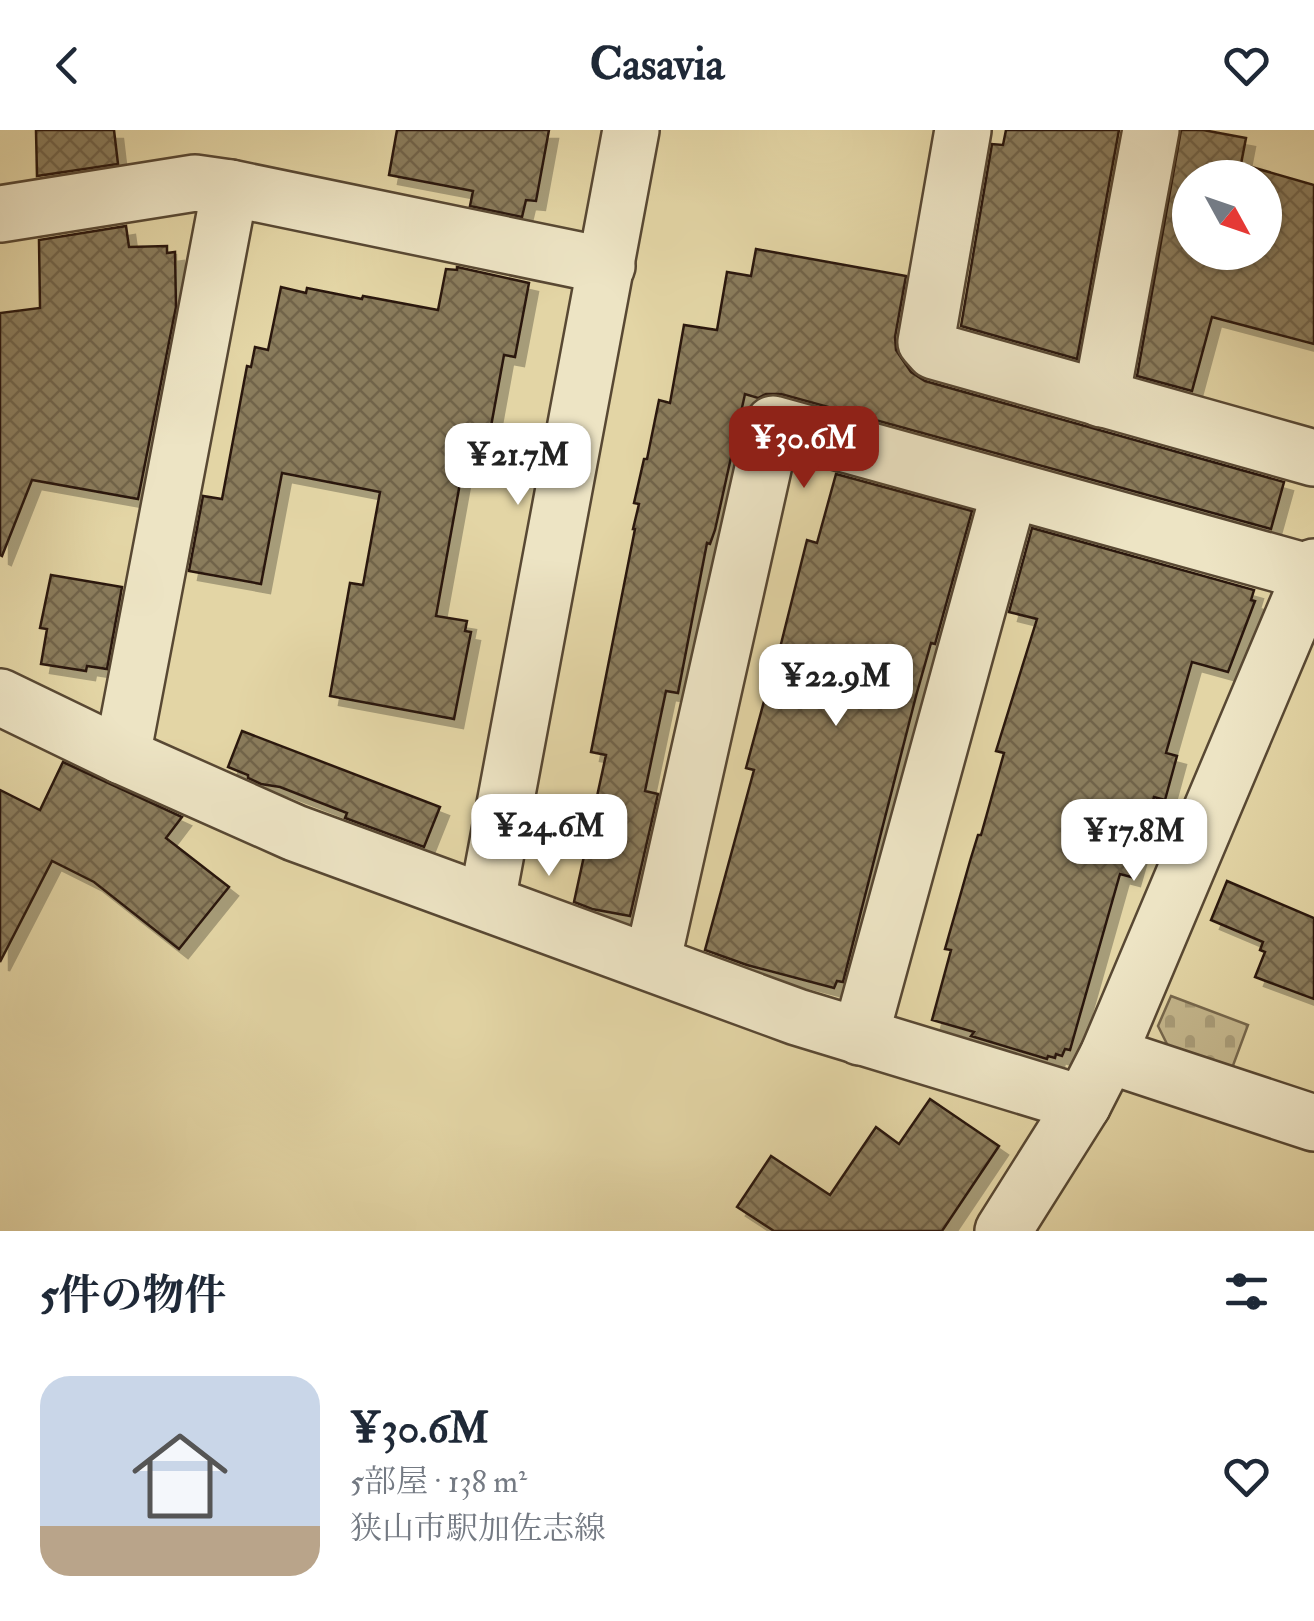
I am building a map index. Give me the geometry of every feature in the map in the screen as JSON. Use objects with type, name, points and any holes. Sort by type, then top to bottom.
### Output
[{"type":"street","points":[[487,902],[631,130]]},
{"type":"street","points":[[963,130],[926,342],[934,351],[1314,458]]},
{"type":"street","points":[[1101,399],[1151,130]]},
{"type":"street","points":[[0,214],[195,183],[607,266]]},
{"type":"street","points":[[122,756],[230,188]]},
{"type":"street","points":[[652,963],[773,424],[1313,570],[1108,1055],[1084,1104],[1003,1231]]},
{"type":"street","points":[[860,1037],[1010,490]]},
{"type":"street","points":[[0,697],[295,833],[797,1017],[1084,1104]]},
{"type":"street","points":[[1108,1055],[1314,1123]]},
{"type":"green space","points":[[1171,996],[1248,1025],[1231,1071],[1169,1048],[1158,1026]]},
{"type":"building","points":[[36,130],[114,130],[118,164],[37,176]]},
{"type":"building","points":[[397,130],[549,130],[536,201],[526,200],[522,217],[470,206],[473,191],[389,175]]},
{"type":"building","points":[[1006,130],[1119,130],[1077,359],[961,326],[992,144],[1003,145]]},
{"type":"building","points":[[1181,130],[1246,138],[1242,160],[1176,160]]},
{"type":"building","points":[[1282,176],[1314,185],[1314,344],[1212,317],[1192,391],[1137,376],[1172,180],[1172,270],[1282,270]]},
{"type":"building","points":[[126,226],[129,247],[167,246],[167,253],[175,252],[176,307],[138,499],[32,480],[2,556],[0,313],[40,308],[39,240]]},
{"type":"building","points":[[756,249],[906,276],[896,350],[911,372],[925,381],[1284,482],[1271,529],[781,394],[758,398],[745,394],[715,530],[710,544],[707,543],[678,693],[666,691],[645,791],[658,794],[630,916],[592,909],[574,902],[606,755],[591,752],[635,529],[639,504],[634,503],[644,459],[659,400],[670,403],[684,325],[717,330],[727,272],[751,276]]},
{"type":"building","points":[[457,267],[529,283],[515,357],[504,355],[484,465],[464,461],[436,616],[467,621],[465,631],[471,632],[454,719],[330,696],[350,583],[363,585],[380,492],[282,473],[261,584],[189,571],[203,496],[222,499],[247,366],[251,367],[255,347],[268,350],[281,287],[438,310],[446,269]]},
{"type":"building","points":[[836,474],[972,511],[935,644],[931,643],[916,696],[843,982],[837,981],[834,988],[705,950],[754,770],[746,768],[807,540],[817,543]]},
{"type":"building","points":[[1032,528],[1254,590],[1251,600],[1255,601],[1228,672],[1192,662],[1166,753],[1177,756],[1165,800],[1154,797],[1131,877],[1120,874],[1070,1050],[1047,1059],[932,1020],[951,950],[945,949],[1004,753],[996,751],[1037,619],[1009,612]]},
{"type":"building","points":[[51,575],[122,587],[107,669],[87,666],[86,671],[41,664],[47,629],[40,628]]},
{"type":"building","points":[[242,731],[440,807],[424,847],[345,818],[347,813],[280,787],[261,784],[228,767]]},
{"type":"building","points":[[63,762],[182,817],[166,838],[229,887],[179,949],[94,882],[52,861],[0,962],[0,790],[40,810]]},
{"type":"building","points":[[1227,881],[1314,918],[1314,999],[1255,977],[1265,952],[1260,950],[1263,942],[1211,920]]},
{"type":"building","points":[[930,1099],[999,1146],[942,1231],[774,1231],[737,1207],[771,1156],[830,1195],[876,1127],[899,1144]]}]
